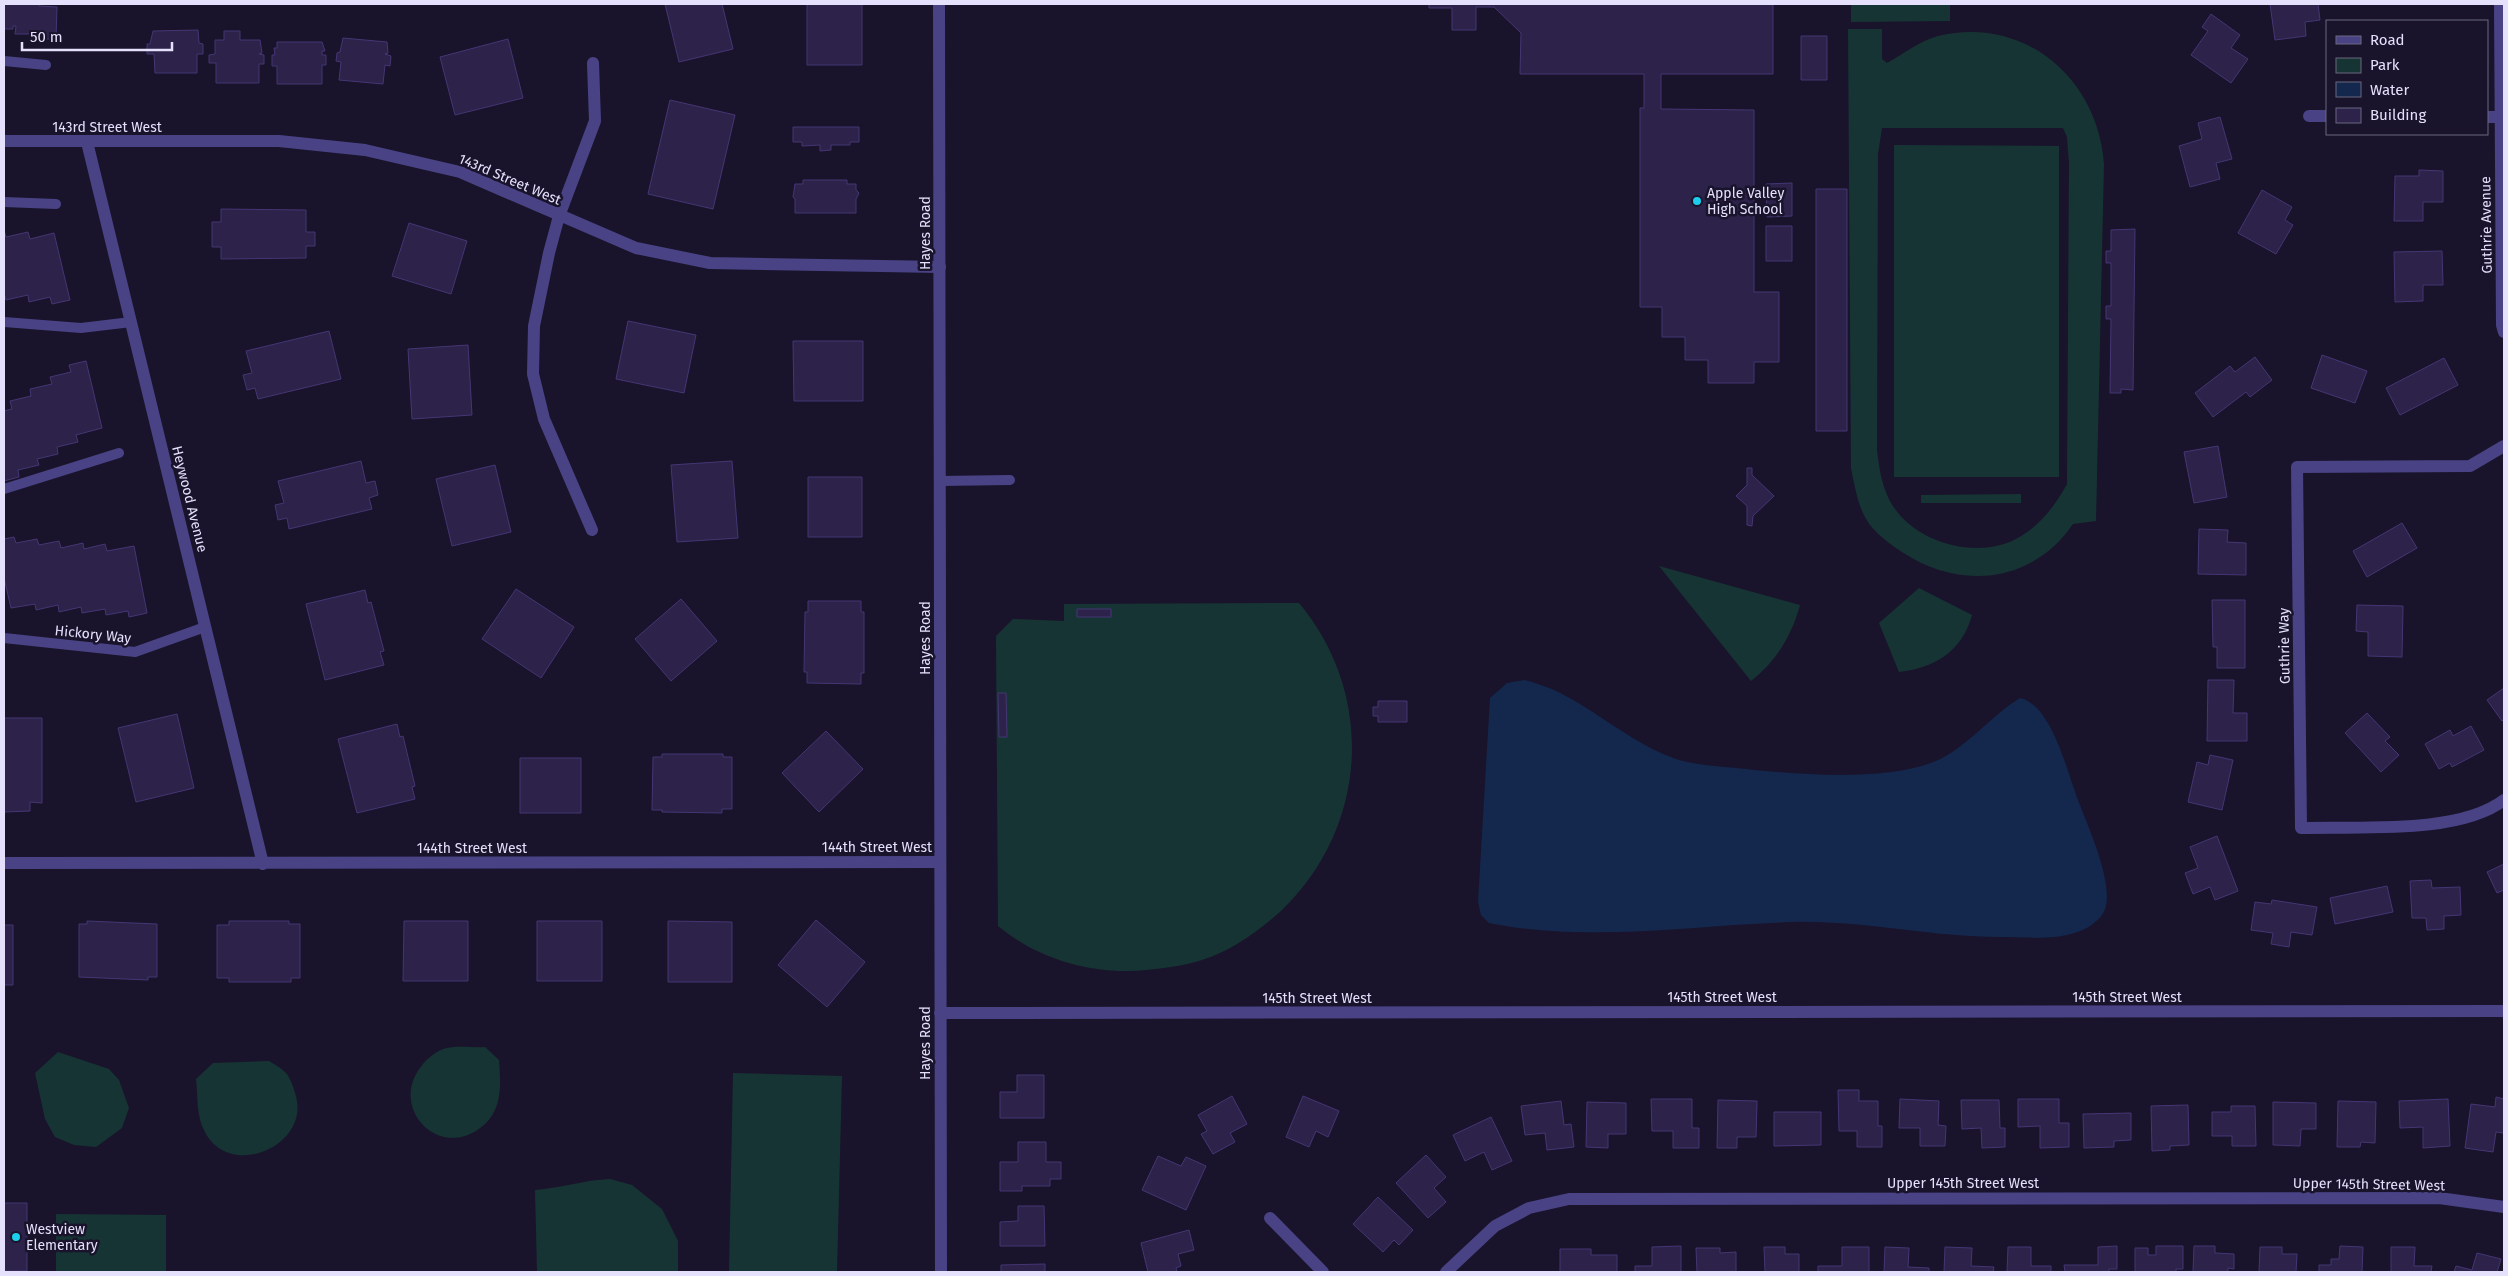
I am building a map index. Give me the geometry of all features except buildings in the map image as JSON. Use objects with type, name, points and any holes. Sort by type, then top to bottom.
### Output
[{"type":"street","name":"Hayes Road","points":[[938,4],[941,1272]]},
{"type":"street","name":"Guthrie Avenue","points":[[2500,4],[2493,117],[2502,325],[2504,332]]},
{"type":"street","points":[[592,530],[544,419],[533,374],[534,326],[559,216],[594,121],[593,63]]},
{"type":"street","points":[[2309,116],[2326,116]]},
{"type":"street","name":"143rd Street West","points":[[4,141],[279,141],[365,150],[460,172],[636,248],[710,263],[940,267]]},
{"type":"street","name":"Heywood Avenue","points":[[87,142],[263,864]]},
{"type":"street","name":"Guthrie Way","points":[[2504,446],[2470,466],[2298,466],[2301,828],[2441,824],[2490,811],[2504,800]]},
{"type":"street","name":"144th Street West","points":[[4,864],[940,862]]},
{"type":"street","name":"145th Street West","points":[[940,1013],[2504,1011]]},
{"type":"street","name":"Upper 145th Street West","points":[[1446,1272],[1496,1226],[1529,1208],[1568,1199],[2439,1198],[2504,1207]]},
{"type":"street","points":[[1270,1218],[1323,1272]]},
{"type":"lane","points":[[4,61],[46,65]]},
{"type":"lane","points":[[4,202],[56,204]]},
{"type":"lane","points":[[4,322],[81,328],[131,322]]},
{"type":"lane","points":[[4,489],[119,453]]},
{"type":"lane","points":[[940,480],[1010,480]]},
{"type":"lane","name":"Hickory Way","points":[[4,638],[135,652],[205,627]]},
{"type":"green space","points":[[1851,4],[1950,4],[1950,21],[1851,22]]},
{"type":"green space","points":[[1848,29],[1882,29],[1882,59],[1887,63],[1918,44],[1938,36],[1970,32],[1999,35],[2027,45],[2051,60],[2072,80],[2088,105],[2099,133],[2104,164],[2096,521],[2073,524],[2057,544],[2038,559],[2017,569],[1994,575],[1971,576],[1948,572],[1924,564],[1902,552],[1885,540],[1870,525],[1860,505],[1851,468]],"holes":[[[1882,128],[2063,128],[2067,137],[2069,163],[2067,484],[2046,515],[2016,539],[1999,545],[1981,548],[1962,547],[1944,543],[1926,535],[1911,525],[1898,512],[1888,497],[1882,480],[1877,450],[1878,154]]]},
{"type":"green space","points":[[1894,145],[2059,146],[2059,477],[1894,477]]},
{"type":"green space","points":[[2021,494],[2021,503],[1921,503],[1921,495]]},
{"type":"green space","points":[[1659,566],[1800,605],[1788,637],[1775,657],[1760,674],[1751,681]]},
{"type":"green space","points":[[1919,588],[1972,615],[1961,639],[1945,656],[1924,667],[1899,672],[1879,623]]},
{"type":"green space","points":[[1299,603],[1324,639],[1341,678],[1350,719],[1352,760],[1345,801],[1332,840],[1311,877],[1282,910],[1244,939],[1213,956],[1167,968],[1146,970],[1107,970],[1068,963],[1031,948],[998,926],[996,636],[1013,619],[1064,621],[1064,604]]},
{"type":"green space","points":[[452,1047],[485,1047],[499,1060],[500,1090],[496,1108],[491,1117],[476,1131],[461,1137],[446,1137],[433,1132],[422,1124],[414,1112],[411,1098],[412,1083],[420,1068],[432,1055],[443,1049]]},
{"type":"green space","points":[[58,1052],[109,1069],[119,1080],[129,1108],[122,1128],[96,1147],[74,1145],[55,1137],[45,1119],[35,1073]]},
{"type":"green space","points":[[269,1061],[285,1072],[293,1087],[297,1112],[292,1128],[281,1141],[266,1150],[249,1155],[232,1154],[217,1147],[205,1132],[200,1120],[196,1079],[213,1063]]},
{"type":"green space","points":[[733,1073],[842,1076],[837,1272],[729,1272]]},
{"type":"green space","points":[[610,1179],[632,1185],[662,1209],[678,1241],[678,1272],[537,1272],[535,1190]]},
{"type":"green space","points":[[56,1214],[166,1215],[166,1272],[56,1272]]},
{"type":"water","points":[[1525,680],[1551,689],[1569,698],[1642,743],[1673,758],[1704,765],[1784,773],[1837,775],[1890,772],[1914,768],[1936,761],[1947,756],[2020,698],[2031,703],[2041,713],[2057,741],[2100,858],[2107,891],[2106,904],[2102,915],[2093,924],[2081,931],[2068,935],[2040,938],[1974,936],[1818,922],[1602,932],[1526,929],[1489,923],[1481,915],[1478,902],[1490,698],[1507,683]]},
{"type":"place","name":"Apple Valley High School","points":[[1697,201]]},
{"type":"place","name":"Westview Elementary","points":[[16,1237]]}]
